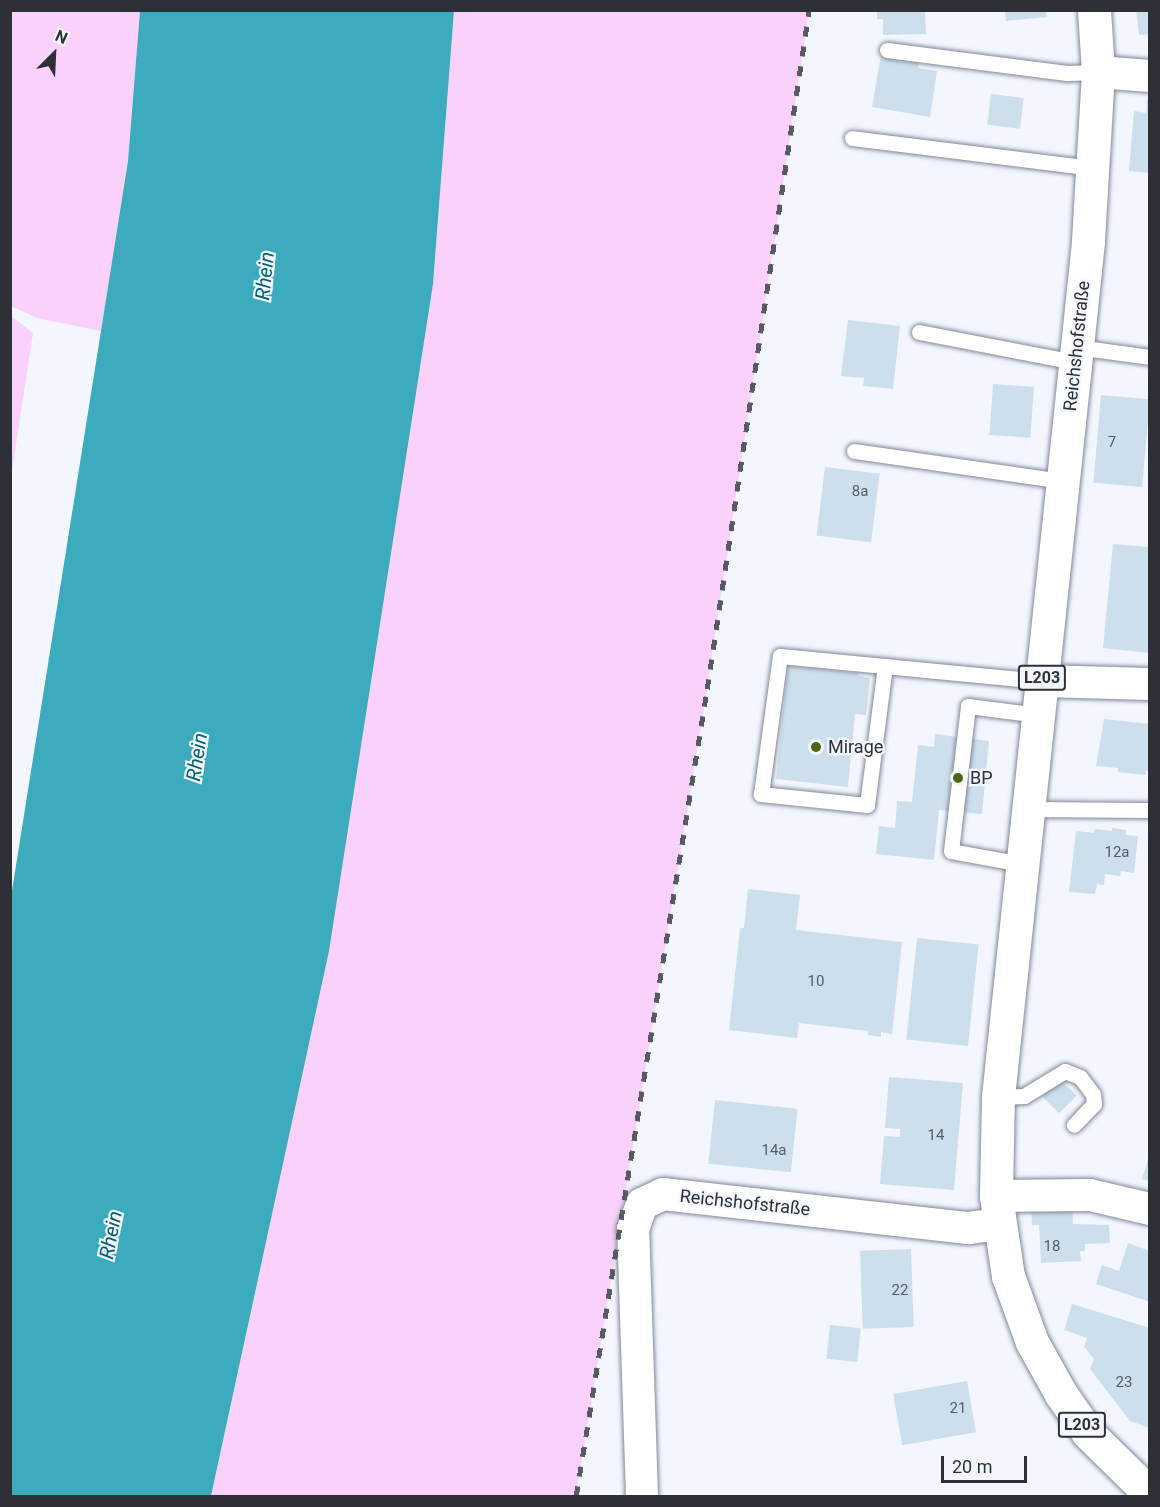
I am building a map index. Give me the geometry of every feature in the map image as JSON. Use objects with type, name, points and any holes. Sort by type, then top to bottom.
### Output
[{"type":"main road","name":"Reichshofstraße","points":[[1094,10],[1098,72],[1088,242],[998,1097],[998,1210],[1008,1276],[1032,1342],[1061,1394],[1088,1433],[1149,1493]]},
{"type":"street","points":[[1098,72],[1149,76]]},
{"type":"street","points":[[1041,681],[1149,684]]},
{"type":"street","name":"Reichshofstraße","points":[[642,1497],[633,1229],[642,1204],[663,1194],[968,1228],[998,1210]]},
{"type":"street","points":[[998,1210],[1090,1195],[1149,1209]]},
{"type":"lane","points":[[887,50],[1067,73],[1098,72]]},
{"type":"lane","points":[[852,138],[1092,168]]},
{"type":"lane","points":[[919,332],[1076,355],[1149,357]]},
{"type":"lane","points":[[854,451],[1063,481]]},
{"type":"lane","points":[[885,666],[867,805],[761,794],[780,656],[885,666],[1041,681]]},
{"type":"lane","points":[[1022,864],[951,851],[969,706],[1038,715]]},
{"type":"lane","points":[[1028,809],[1149,810]]},
{"type":"lane","points":[[998,1097],[1024,1096],[1065,1071],[1080,1077],[1093,1094],[1094,1104],[1074,1125]]},
{"type":"shaded area","points":[[11,11],[140,11],[128,161],[101,331],[37,318],[11,306]]},
{"type":"shaded area","points":[[454,11],[809,11],[707,689],[576,1496],[211,1496],[246,1336],[433,284]]},
{"type":"shaded area","points":[[11,316],[33,333],[11,477]]},
{"type":"water","name":"Rhein","points":[[140,11],[454,11],[433,284],[329,951],[211,1496],[11,1496],[11,897],[128,161]]},
{"type":"building","points":[[877,10],[925,10],[926,34],[883,35],[883,19],[877,19]]},
{"type":"building","points":[[1005,10],[1046,10],[1047,17],[1006,21]]},
{"type":"building","points":[[1136,10],[1150,10],[1150,34],[1139,35]]},
{"type":"building","points":[[881,55],[919,61],[918,68],[937,71],[930,117],[872,107]]},
{"type":"building","points":[[991,94],[1024,98],[1020,129],[987,125]]},
{"type":"building","points":[[1147,99],[1150,100],[1150,173],[1129,171],[1134,111],[1146,113]]},
{"type":"building","points":[[848,320],[900,326],[893,389],[863,386],[864,378],[841,376]]},
{"type":"building","points":[[993,384],[1034,387],[1030,438],[989,435]]},
{"type":"building","points":[[1101,395],[1150,399],[1142,487],[1093,483]]},
{"type":"building","points":[[825,467],[880,474],[871,542],[817,535]]},
{"type":"building","points":[[1113,544],[1150,547],[1150,653],[1103,648]]},
{"type":"building","name":"Mirage","points":[[788,666],[859,673],[859,676],[870,678],[866,715],[855,714],[848,787],[776,779]]},
{"type":"building","points":[[1104,719],[1150,724],[1150,771],[1146,771],[1146,775],[1118,772],[1118,768],[1096,766]]},
{"type":"building","points":[[935,734],[989,741],[982,814],[939,810],[934,860],[876,854],[879,826],[895,828],[897,801],[912,802],[918,745],[934,747]]},
{"type":"building","points":[[1112,828],[1126,830],[1126,835],[1138,836],[1134,873],[1121,871],[1120,876],[1105,874],[1104,885],[1097,884],[1095,894],[1069,892],[1076,831],[1094,833],[1095,829],[1112,831]]},
{"type":"building","points":[[748,889],[800,895],[796,930],[902,942],[892,1034],[881,1032],[881,1037],[868,1035],[868,1031],[799,1023],[797,1038],[729,1030],[740,928],[744,928]]},
{"type":"building","points":[[917,938],[979,944],[968,1046],[906,1039]]},
{"type":"building","points":[[889,1077],[963,1083],[954,1190],[880,1184],[884,1136],[900,1137],[900,1129],[885,1128]]},
{"type":"building","points":[[1059,1078],[1077,1096],[1059,1113],[1041,1096]]},
{"type":"building","points":[[715,1100],[798,1109],[791,1172],[708,1164]]},
{"type":"building","points":[[1150,1156],[1150,1181],[1142,1179]]},
{"type":"building","points":[[1072,1202],[1073,1224],[1109,1225],[1110,1243],[1085,1244],[1085,1251],[1080,1251],[1081,1261],[1041,1263],[1039,1225],[1032,1225],[1031,1203]]},
{"type":"building","points":[[1128,1243],[1150,1251],[1150,1302],[1096,1284],[1102,1265],[1119,1271]]},
{"type":"building","points":[[911,1249],[914,1327],[863,1329],[860,1251]]},
{"type":"building","points":[[1072,1304],[1150,1328],[1150,1428],[1130,1421],[1090,1369],[1094,1359],[1084,1347],[1087,1338],[1064,1330]]},
{"type":"building","points":[[830,1325],[861,1328],[857,1362],[826,1359]]},
{"type":"building","points":[[967,1381],[976,1432],[902,1445],[893,1394]]},
{"type":"railway","points":[[576,1496],[707,689],[809,10]]},
{"type":"place","name":"Mirage","points":[[816,747]]},
{"type":"place","name":"BP","points":[[958,778]]}]
